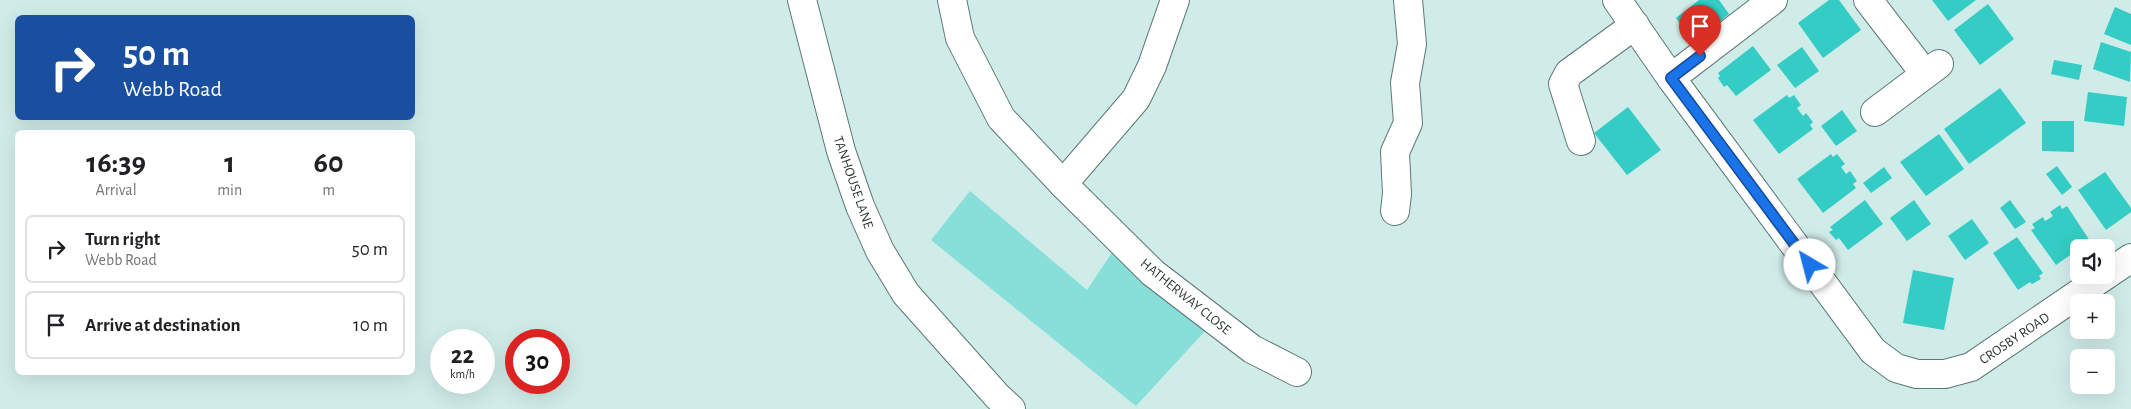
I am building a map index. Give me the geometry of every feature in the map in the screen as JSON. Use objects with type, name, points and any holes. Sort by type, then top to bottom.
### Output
[{"type":"street","name":"TANHOUSE LANE","points":[[802,0],[842,151],[860,206],[880,251],[906,294],[997,396],[1011,409]]},
{"type":"street","name":"HATHERWAY CLOSE","points":[[952,0],[960,38],[1001,118],[1153,273],[1252,349],[1297,372]]},
{"type":"street","points":[[1064,184],[1136,99],[1152,66],[1175,0]]},
{"type":"street","points":[[1395,211],[1397,194],[1395,152],[1408,124],[1405,83],[1412,44],[1408,0]]},
{"type":"street","name":"CROSBY ROAD","points":[[1617,0],[1671,78],[1873,351],[1896,368],[1917,374],[1945,374],[1971,367],[2093,284]]},
{"type":"street","points":[[1671,78],[1773,0]]},
{"type":"street","points":[[1868,0],[1932,69],[1875,112]]},
{"type":"street","points":[[1581,141],[1563,84],[1569,74],[1635,26]]},
{"type":"street","name":"CROSBY ROAD","points":[[2115,269],[2131,258]]},
{"type":"shaded area","points":[[970,191],[1087,290],[1113,251],[1123,264],[1145,285],[1206,330],[1136,406],[931,240]]},
{"type":"building","points":[[1699,0],[1719,0],[1729,14],[1695,41],[1692,38],[1689,40],[1683,32],[1685,30],[1676,18]]},
{"type":"building","points":[[1829,0],[1839,0],[1861,30],[1823,58],[1798,23]]},
{"type":"building","points":[[1932,0],[1976,0],[1948,21]]},
{"type":"building","points":[[1988,4],[2014,39],[1980,65],[1954,30]]},
{"type":"building","points":[[2115,7],[2131,14],[2131,45],[2104,34]]},
{"type":"building","points":[[2101,42],[2131,52],[2130,82],[2093,69]]},
{"type":"building","points":[[1753,46],[1771,70],[1736,96],[1727,85],[1724,87],[1718,78],[1720,76],[1718,73]]},
{"type":"building","points":[[1802,47],[1819,71],[1795,88],[1777,65]]},
{"type":"building","points":[[2054,60],[2082,65],[2079,80],[2051,74]]},
{"type":"building","points":[[2000,88],[2026,123],[1969,164],[1944,129]]},
{"type":"building","points":[[2088,92],[2127,97],[2124,126],[2084,121]]},
{"type":"building","points":[[1787,95],[1789,98],[1794,95],[1801,105],[1797,108],[1803,116],[1806,113],[1813,122],[1810,125],[1813,129],[1779,154],[1753,120]]},
{"type":"building","points":[[1628,107],[1661,150],[1627,175],[1594,133]]},
{"type":"building","points":[[1842,110],[1857,131],[1836,146],[1821,126]]},
{"type":"building","points":[[2042,121],[2074,121],[2074,152],[2042,151]]},
{"type":"building","points":[[1939,134],[1964,169],[1926,196],[1900,162]]},
{"type":"building","points":[[1831,154],[1833,157],[1837,154],[1845,164],[1841,167],[1846,174],[1850,171],[1857,181],[1853,184],[1856,188],[1823,213],[1797,179]]},
{"type":"building","points":[[2057,166],[2072,187],[2062,195],[2046,174]]},
{"type":"building","points":[[1884,167],[1892,178],[1871,193],[1863,183]]},
{"type":"building","points":[[2105,172],[2131,208],[2131,212],[2106,230],[2078,190]]},
{"type":"building","points":[[1865,200],[1883,224],[1848,250],[1839,238],[1836,240],[1829,232],[1833,230],[1830,227]]},
{"type":"building","points":[[1914,200],[1931,224],[1907,241],[1890,218]]},
{"type":"building","points":[[2010,200],[2026,222],[2015,229],[2000,208]]},
{"type":"building","points":[[2060,205],[2062,209],[2067,206],[2089,239],[2070,239],[2070,255],[2056,265],[2031,230],[2035,228],[2032,224],[2043,217],[2045,221],[2053,216],[2050,212]]},
{"type":"building","points":[[1972,219],[1989,243],[1965,260],[1948,236]]},
{"type":"building","points":[[2017,237],[2043,273],[2039,276],[2041,279],[2032,284],[2030,282],[2018,290],[1993,253]]},
{"type":"building","points":[[1913,270],[1954,278],[1944,330],[1903,323]]},
{"type":"route","points":[[1700,56],[1671,78],[1810,265]]}]
